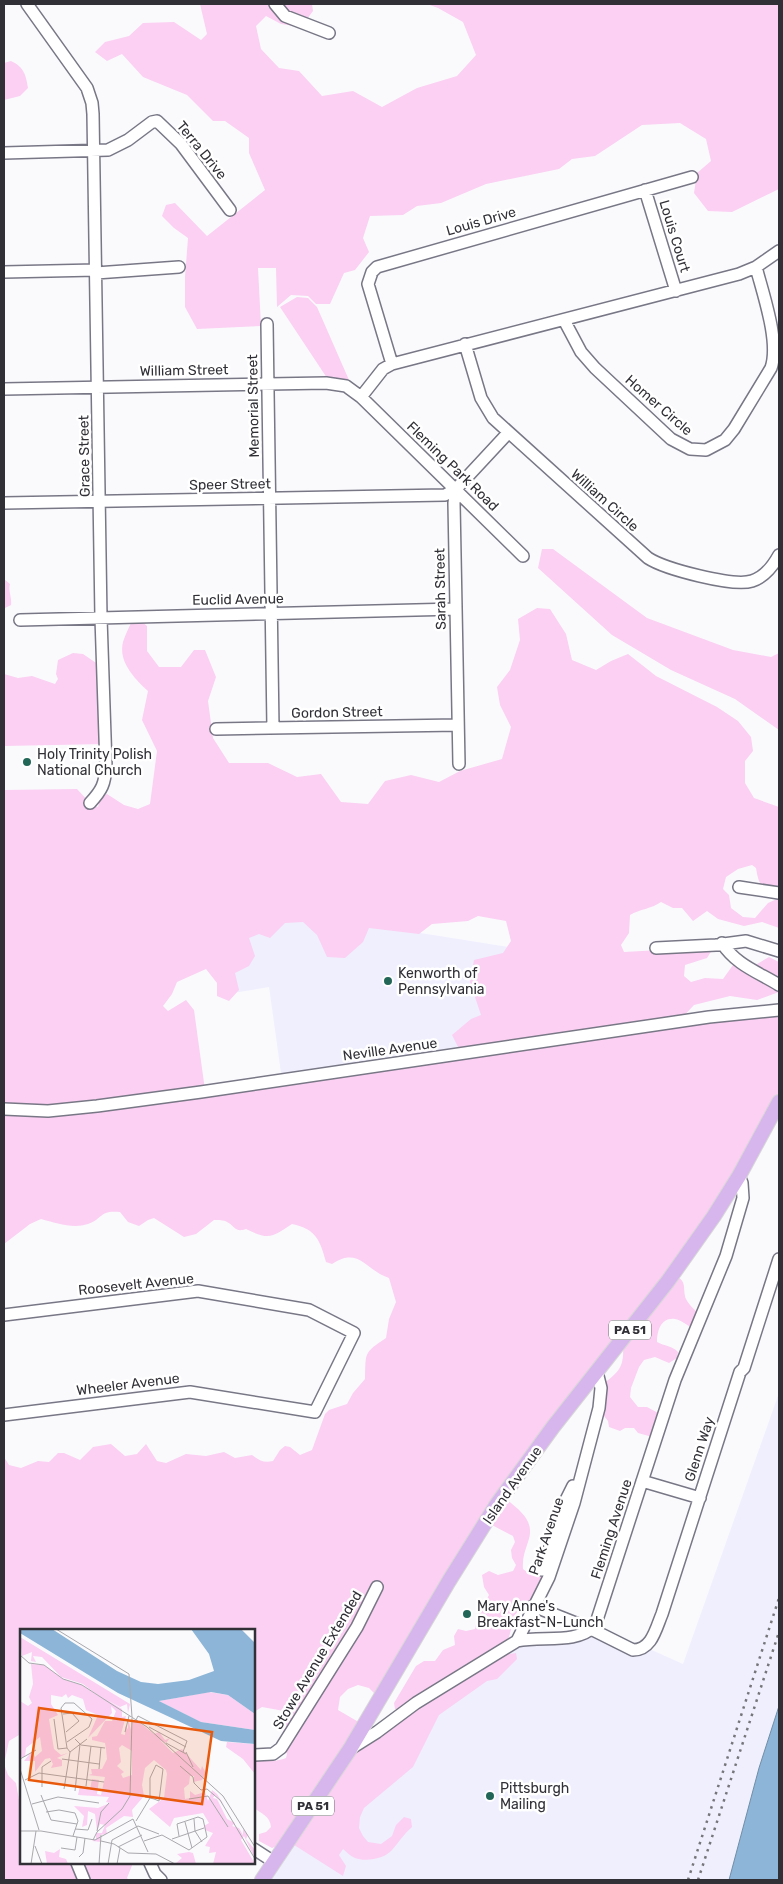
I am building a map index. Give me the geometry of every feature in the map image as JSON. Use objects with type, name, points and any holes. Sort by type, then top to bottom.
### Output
[{"type":"main road","name":"Island Avenue","points":[[262,1880],[350,1749],[449,1581],[497,1504],[553,1427],[668,1281],[714,1216],[739,1176],[779,1102]]},
{"type":"street","name":"Grace Street","points":[[27,4],[82,81],[92,103],[101,618],[106,766],[105,781],[101,792],[90,803]]},
{"type":"street","points":[[275,4],[285,16],[329,33]]},
{"type":"street","name":"Terra Drive","points":[[94,151],[108,150],[119,146],[152,122],[157,121],[181,144],[230,210]]},
{"type":"street","points":[[4,153],[94,151]]},
{"type":"street","name":"Louis Drive","points":[[392,364],[368,284],[372,272],[377,267],[692,177]]},
{"type":"street","name":"Louis Court","points":[[645,190],[676,291]]},
{"type":"street","points":[[361,397],[383,369],[392,364],[739,274],[756,267],[779,251]]},
{"type":"street","points":[[4,272],[96,271],[179,267]]},
{"type":"street","name":"Homer Circle","points":[[564,320],[581,352],[594,368],[671,439],[690,449],[706,450],[719,445],[730,436],[774,360],[773,337],[756,267]]},
{"type":"street","name":"Memorial Street","points":[[267,324],[273,728]]},
{"type":"street","name":"William Circle","points":[[465,344],[481,398],[493,418],[640,552],[655,563],[729,582],[741,583],[754,581],[764,575],[779,556]]},
{"type":"street","name":"William Street","points":[[4,389],[336,383],[346,386],[361,397]]},
{"type":"street","name":"Fleming Park Road","points":[[361,397],[524,556]]},
{"type":"street","points":[[456,489],[508,433]]},
{"type":"street","name":"Speer Street","points":[[4,502],[445,495],[456,489]]},
{"type":"street","name":"Sarah Street","points":[[456,489],[454,503],[459,764]]},
{"type":"street","name":"Euclid Avenue","points":[[20,620],[456,609]]},
{"type":"street","name":"Gordon Street","points":[[216,729],[458,725]]},
{"type":"street","points":[[738,887],[779,893]]},
{"type":"street","points":[[656,948],[746,941],[779,951]]},
{"type":"street","points":[[722,943],[729,954],[738,962],[779,985]]},
{"type":"street","name":"Neville Avenue","points":[[4,1108],[48,1111],[97,1106],[700,1018],[761,1010],[779,1010]]},
{"type":"street","name":"Fleming Avenue","points":[[591,1630],[598,1620],[675,1380],[726,1256],[743,1198],[742,1183],[739,1176]]},
{"type":"street","name":"Glenn Way","points":[[591,1630],[633,1650],[645,1647],[650,1641],[662,1614],[740,1372],[744,1368],[779,1259]]},
{"type":"street","name":"Roosevelt Avenue","points":[[4,1314],[198,1290],[309,1310],[354,1333],[314,1412]]},
{"type":"street","name":"Park Avenue","points":[[516,1641],[549,1577],[574,1503],[599,1408],[601,1388],[597,1372]]},
{"type":"street","name":"Wheeler Avenue","points":[[4,1416],[190,1392],[314,1412]]},
{"type":"street","name":"Park Avenue","points":[[542,1570],[566,1500],[583,1466]]},
{"type":"street","points":[[642,1481],[700,1498]]},
{"type":"street","name":"Stowe Avenue Extended","points":[[255,1755],[273,1754],[281,1748],[357,1627],[377,1587]]},
{"type":"street","points":[[533,1606],[591,1630]]},
{"type":"street","points":[[350,1749],[416,1703],[516,1641],[533,1638],[571,1637],[582,1635],[591,1630]]},
{"type":"street","points":[[255,1850],[274,1862]]},
{"type":"street","points":[[77,1864],[84,1880]]},
{"type":"street","points":[[150,1864],[155,1874],[161,1880]]},
{"type":"shaded area","points":[[200,4],[312,4],[313,11],[301,27],[281,24],[266,16],[256,26],[261,49],[279,68],[299,71],[322,96],[353,91],[382,107],[417,88],[457,76],[476,55],[463,22],[427,4],[779,4],[779,189],[732,212],[708,211],[694,193],[697,173],[711,161],[706,139],[680,123],[642,125],[595,156],[572,159],[559,169],[486,184],[441,203],[417,206],[403,215],[370,216],[363,238],[369,252],[355,270],[344,273],[330,304],[316,304],[308,296],[291,295],[277,307],[276,268],[258,268],[261,326],[197,329],[185,307],[188,238],[162,216],[166,205],[175,203],[207,236],[265,190],[249,153],[249,138],[225,121],[213,121],[187,95],[143,77],[122,54],[107,61],[95,52],[105,42],[129,36],[143,23],[174,22],[201,40],[207,34]]},
{"type":"shaded area","points":[[11,61],[24,72],[28,88],[20,96],[4,100],[4,63]]},
{"type":"shaded area","points":[[297,297],[308,298],[317,307],[349,380],[327,378],[280,307]]},
{"type":"shaded area","points":[[542,549],[553,549],[647,618],[733,650],[771,657],[779,653],[779,730],[735,699],[671,670],[612,635],[538,568]]},
{"type":"shaded area","points":[[4,579],[10,584],[11,605],[5,608],[4,611]]},
{"type":"shaded area","points":[[537,608],[550,609],[566,634],[572,660],[596,670],[628,654],[656,676],[717,707],[738,721],[751,737],[753,751],[745,761],[745,783],[754,798],[779,807],[779,891],[762,886],[758,879],[756,868],[752,865],[738,869],[726,877],[723,889],[729,895],[731,908],[743,917],[755,918],[768,903],[779,898],[779,928],[762,922],[744,926],[718,919],[707,911],[693,921],[682,908],[673,908],[661,902],[630,915],[629,933],[621,945],[624,952],[714,947],[707,958],[685,965],[684,976],[691,982],[705,978],[723,979],[733,965],[752,967],[769,957],[779,962],[779,992],[757,1000],[730,996],[694,1005],[681,1019],[460,1051],[452,1035],[471,1019],[481,1015],[470,982],[474,960],[503,953],[511,941],[506,921],[478,916],[468,921],[432,924],[419,934],[369,928],[363,942],[345,958],[327,957],[317,935],[303,922],[285,923],[270,938],[259,934],[249,938],[255,956],[249,966],[235,973],[239,990],[229,1001],[217,996],[217,983],[206,969],[177,982],[172,994],[163,1006],[168,1011],[186,1000],[194,1010],[205,1090],[48,1110],[4,1106],[4,790],[77,789],[92,805],[98,807],[101,797],[107,794],[124,805],[138,809],[150,804],[157,751],[142,720],[148,691],[129,670],[123,656],[123,642],[131,623],[141,621],[147,626],[147,651],[159,667],[181,667],[194,650],[205,650],[216,677],[208,701],[213,738],[229,763],[268,763],[297,777],[321,774],[341,802],[368,804],[385,781],[411,775],[439,782],[460,771],[502,759],[511,727],[500,705],[497,687],[510,670],[520,640],[518,619]]},
{"type":"shaded area","points":[[73,653],[83,654],[102,667],[105,744],[4,746],[4,674],[18,678],[32,676],[55,684],[58,679],[56,674],[58,660]]},
{"type":"shaded area","points":[[220,901],[665,972],[672,1022],[282,1080],[269,987],[233,993]]},
{"type":"shaded area","points":[[762,1013],[779,1014],[779,1094],[762,1129],[709,1218],[555,1418],[378,1697],[369,1688],[358,1685],[348,1689],[340,1697],[338,1710],[362,1724],[282,1844],[272,1848],[259,1841],[259,1834],[266,1832],[271,1827],[267,1818],[255,1809],[255,1754],[273,1761],[286,1758],[287,1752],[283,1735],[284,1711],[262,1707],[255,1711],[255,1629],[20,1629],[20,1735],[9,1741],[4,1764],[4,1457],[9,1465],[21,1468],[38,1461],[49,1462],[58,1453],[64,1453],[80,1460],[93,1447],[111,1444],[125,1456],[137,1454],[146,1444],[157,1461],[166,1463],[186,1454],[206,1456],[224,1452],[235,1458],[252,1455],[262,1461],[270,1462],[273,1461],[285,1446],[290,1447],[300,1455],[312,1450],[325,1414],[329,1410],[347,1404],[353,1393],[365,1379],[367,1354],[386,1338],[389,1319],[396,1302],[389,1278],[356,1258],[341,1259],[332,1264],[326,1262],[322,1247],[312,1232],[292,1224],[274,1235],[265,1236],[246,1229],[237,1230],[224,1221],[214,1220],[196,1234],[184,1237],[154,1218],[139,1226],[128,1222],[120,1212],[108,1212],[93,1222],[76,1226],[41,1219],[30,1224],[4,1244],[4,1109],[48,1114]]},
{"type":"shaded area","points":[[675,1276],[682,1280],[687,1301],[700,1315],[694,1329],[675,1319],[663,1322],[659,1329],[657,1342],[676,1350],[678,1352],[677,1358],[669,1363],[655,1357],[644,1360],[639,1367],[631,1388],[630,1397],[638,1407],[647,1407],[660,1414],[656,1438],[638,1433],[634,1428],[625,1428],[620,1431],[609,1427],[608,1421],[600,1411],[603,1384],[618,1371],[622,1362],[623,1342]]},
{"type":"shaded area","points":[[779,1393],[779,1706],[759,1768],[729,1880],[262,1880],[274,1862],[501,1650],[591,1629],[633,1650],[645,1647],[683,1664]]},
{"type":"shaded area","points":[[504,1497],[525,1516],[530,1528],[523,1558],[523,1569],[527,1572],[533,1572],[540,1567],[554,1577],[553,1585],[541,1593],[531,1604],[518,1610],[509,1637],[504,1644],[401,1709],[395,1709],[394,1703],[416,1666],[424,1661],[435,1661],[443,1650],[455,1645],[454,1636],[458,1629],[466,1631],[475,1629],[478,1614],[489,1595],[484,1587],[482,1575],[489,1571],[498,1575],[513,1571],[516,1565],[512,1558],[511,1550],[515,1542],[513,1536],[488,1523]]},
{"type":"shaded area","points":[[516,1653],[517,1659],[497,1679],[487,1681],[439,1715],[413,1767],[364,1808],[360,1817],[359,1828],[368,1842],[381,1844],[392,1836],[396,1825],[404,1817],[411,1819],[412,1827],[389,1853],[380,1858],[364,1860],[353,1857],[343,1849],[339,1855],[346,1866],[343,1876],[291,1843],[354,1750],[495,1656]]},
{"type":"shaded area","points":[[4,1764],[8,1775],[16,1783],[20,1805],[20,1864],[74,1864],[81,1880],[4,1880]]},
{"type":"shaded area","points":[[80,1864],[133,1864],[127,1878],[129,1880],[87,1880]]},
{"type":"water","points":[[779,1706],[779,1880],[729,1880],[759,1768]]},
{"type":"railway","points":[[688,1880],[779,1598]]},
{"type":"railway","points":[[698,1880],[779,1632]]},
{"type":"place","name":"Holy Trinity Polish National Church","points":[[27,762]]},
{"type":"place","name":"Kenworth of Pennsylvania","points":[[388,981]]},
{"type":"place","name":"Mary Anne's Breakfast-N-Lunch","points":[[467,1614]]},
{"type":"place","name":"Pittsburgh Mailing","points":[[490,1796]]}]
